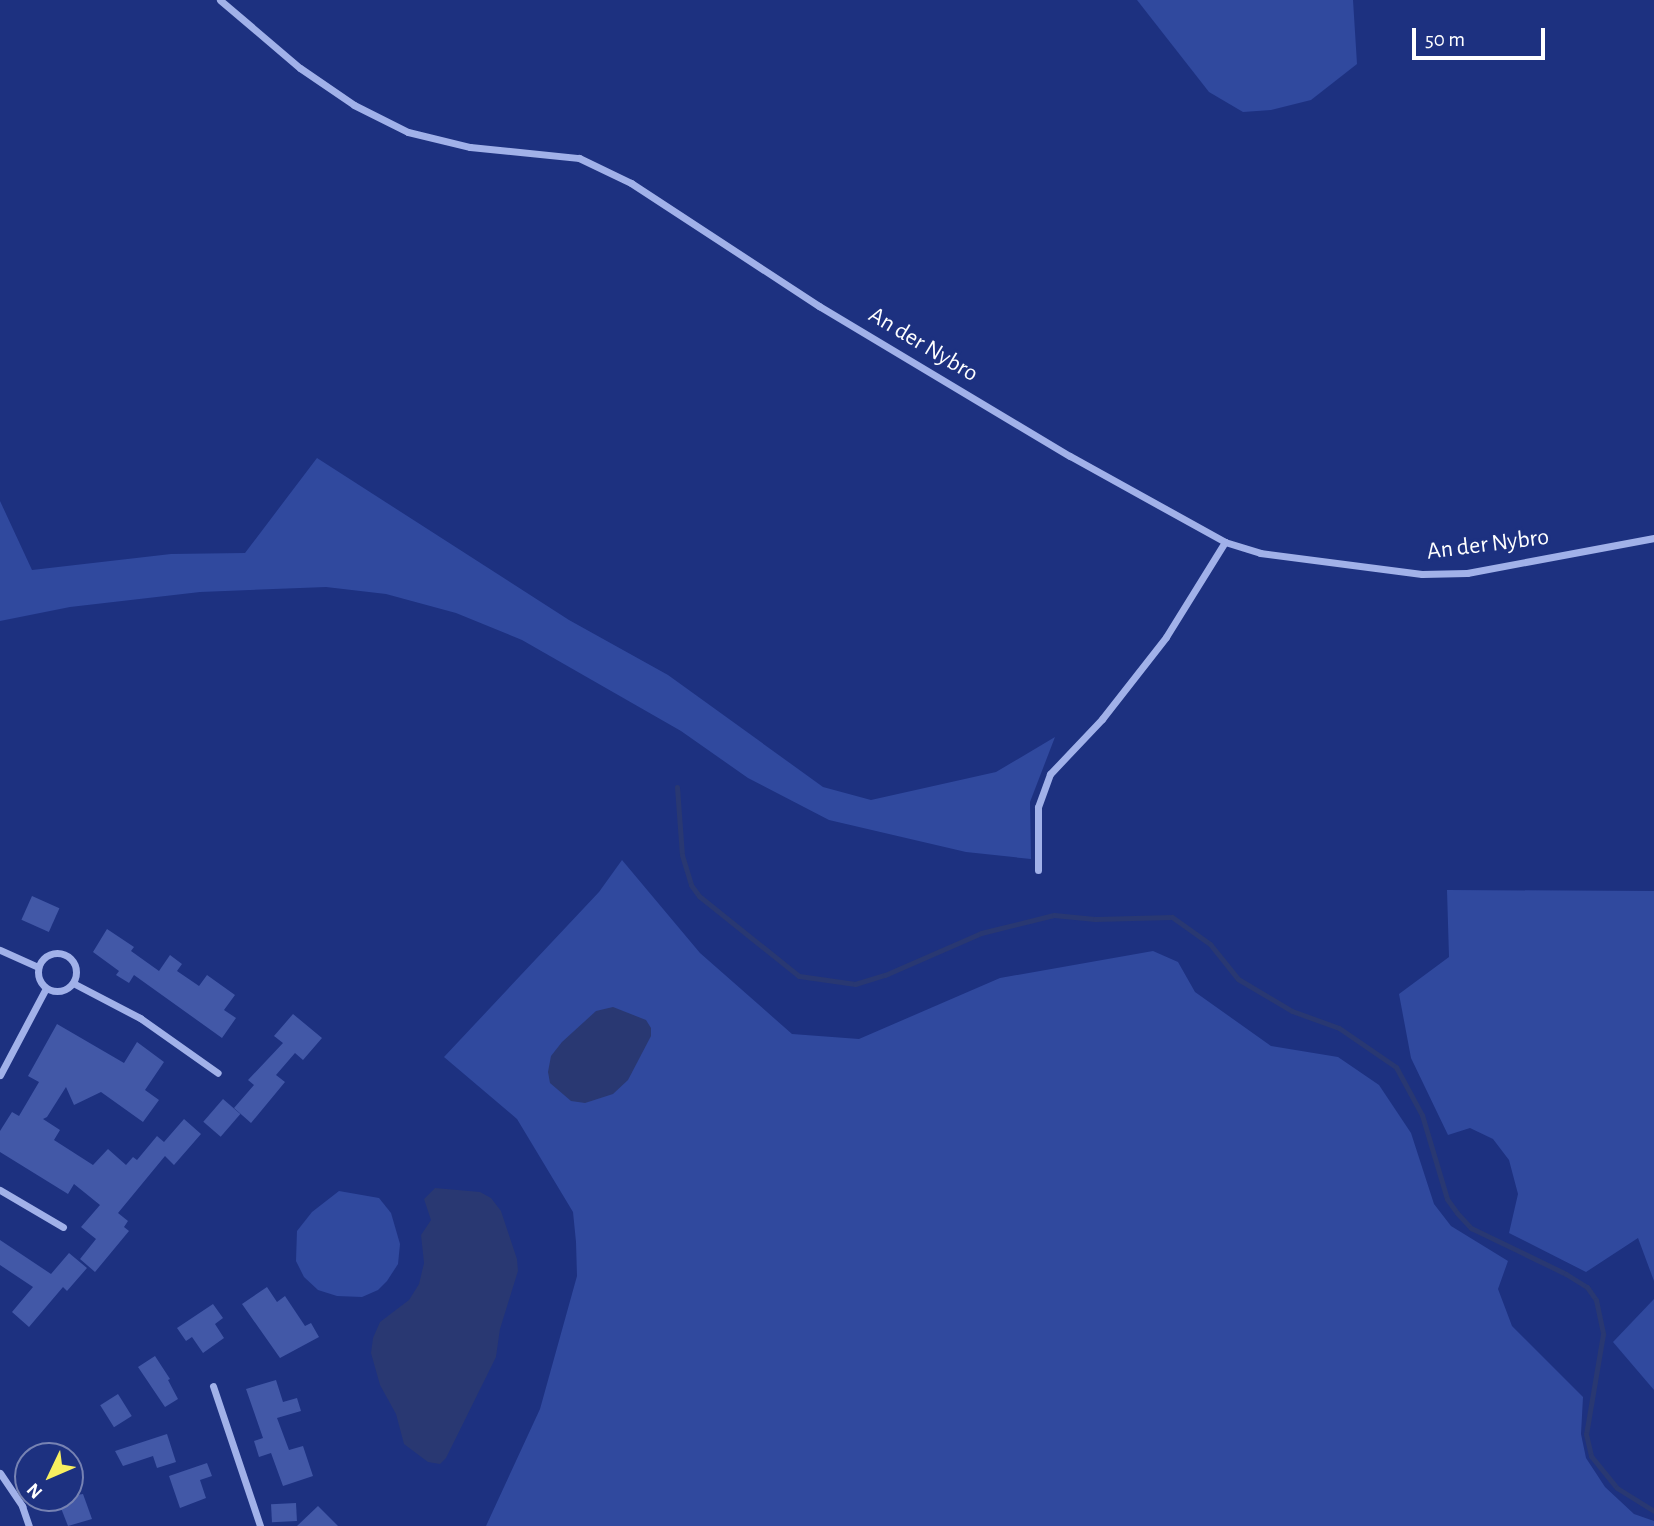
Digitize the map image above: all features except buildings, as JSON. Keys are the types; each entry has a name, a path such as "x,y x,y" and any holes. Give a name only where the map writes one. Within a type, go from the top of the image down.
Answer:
{"street":[{"name":"An der Nybro","path":"220,0 300,68 354,105 408,132 470,147 579,158 631,183 819,306 1070,456 1226,542 1283,557 1422,574 1467,573 1654,538"},
{"path":"1038,870 1038,807 1050,774 1102,719 1166,637 1226,542"},
{"path":"0,950 38,967"},
{"path":"49,954 66,955 75,964 73,983 57,991 46,988 39,979 38,967 49,954"},
{"path":"73,983 140,1018 218,1073"},
{"path":"0,1074 46,988"},
{"path":"0,1190 63,1227"},
{"path":"213,1386 260,1526"},
{"path":"0,1473 22,1506 29,1526"}],"shaded area":[{"path":"1137,0 1353,0 1357,64 1311,100 1271,110 1243,112 1209,92"},
{"path":"317,458 569,620 668,675 823,787 871,800 996,772 1055,737 1030,802 1031,859 966,852 829,820 748,778 681,731 522,640 456,613 386,594 326,587 200,592 70,607 0,621 0,501 32,570 171,554 245,553"},
{"path":"622,860 700,953 792,1034 859,1039 1000,978 1153,951 1178,962 1195,992 1271,1046 1338,1057 1379,1085 1411,1133 1434,1204 1451,1226 1508,1261 1498,1289 1512,1326 1583,1397 1581,1434 1586,1458 1605,1487 1634,1514 1654,1521 1654,1526 486,1526 540,1409 577,1276 576,1242 573,1212 517,1119 444,1057 599,892"},
{"path":"1447,890 1654,891 1654,1281 1638,1238 1586,1272 1509,1233 1518,1194 1509,1160 1493,1139 1470,1128 1448,1135 1411,1058 1399,994 1449,957"},
{"path":"613,1007 646,1020 651,1028 651,1036 628,1080 613,1094 585,1103 571,1101 550,1083 548,1072 551,1056 562,1042 596,1011"},
{"path":"435,1188 480,1192 491,1198 501,1211 517,1259 518,1271 500,1329 496,1357 446,1458 440,1464 428,1462 404,1444 396,1414 380,1385 371,1353 373,1338 380,1322 409,1300 419,1284 424,1263 421,1235 431,1220 424,1199"},
{"path":"339,1191 379,1198 391,1213 400,1244 398,1264 387,1281 378,1290 362,1297 337,1296 318,1290 304,1277 296,1261 297,1231 312,1212"},
{"path":"1654,1299 1654,1390 1613,1342"}],"waterway":[{"path":"677,787 682,855 691,885 699,896 799,976 855,984 885,975 981,933 1054,915 1095,919 1172,917 1210,944 1238,979 1292,1011 1339,1028 1396,1067 1422,1115 1447,1199 1457,1213 1471,1228 1587,1287 1596,1300 1603,1334 1586,1434 1591,1456 1617,1488 1654,1511"}]}
